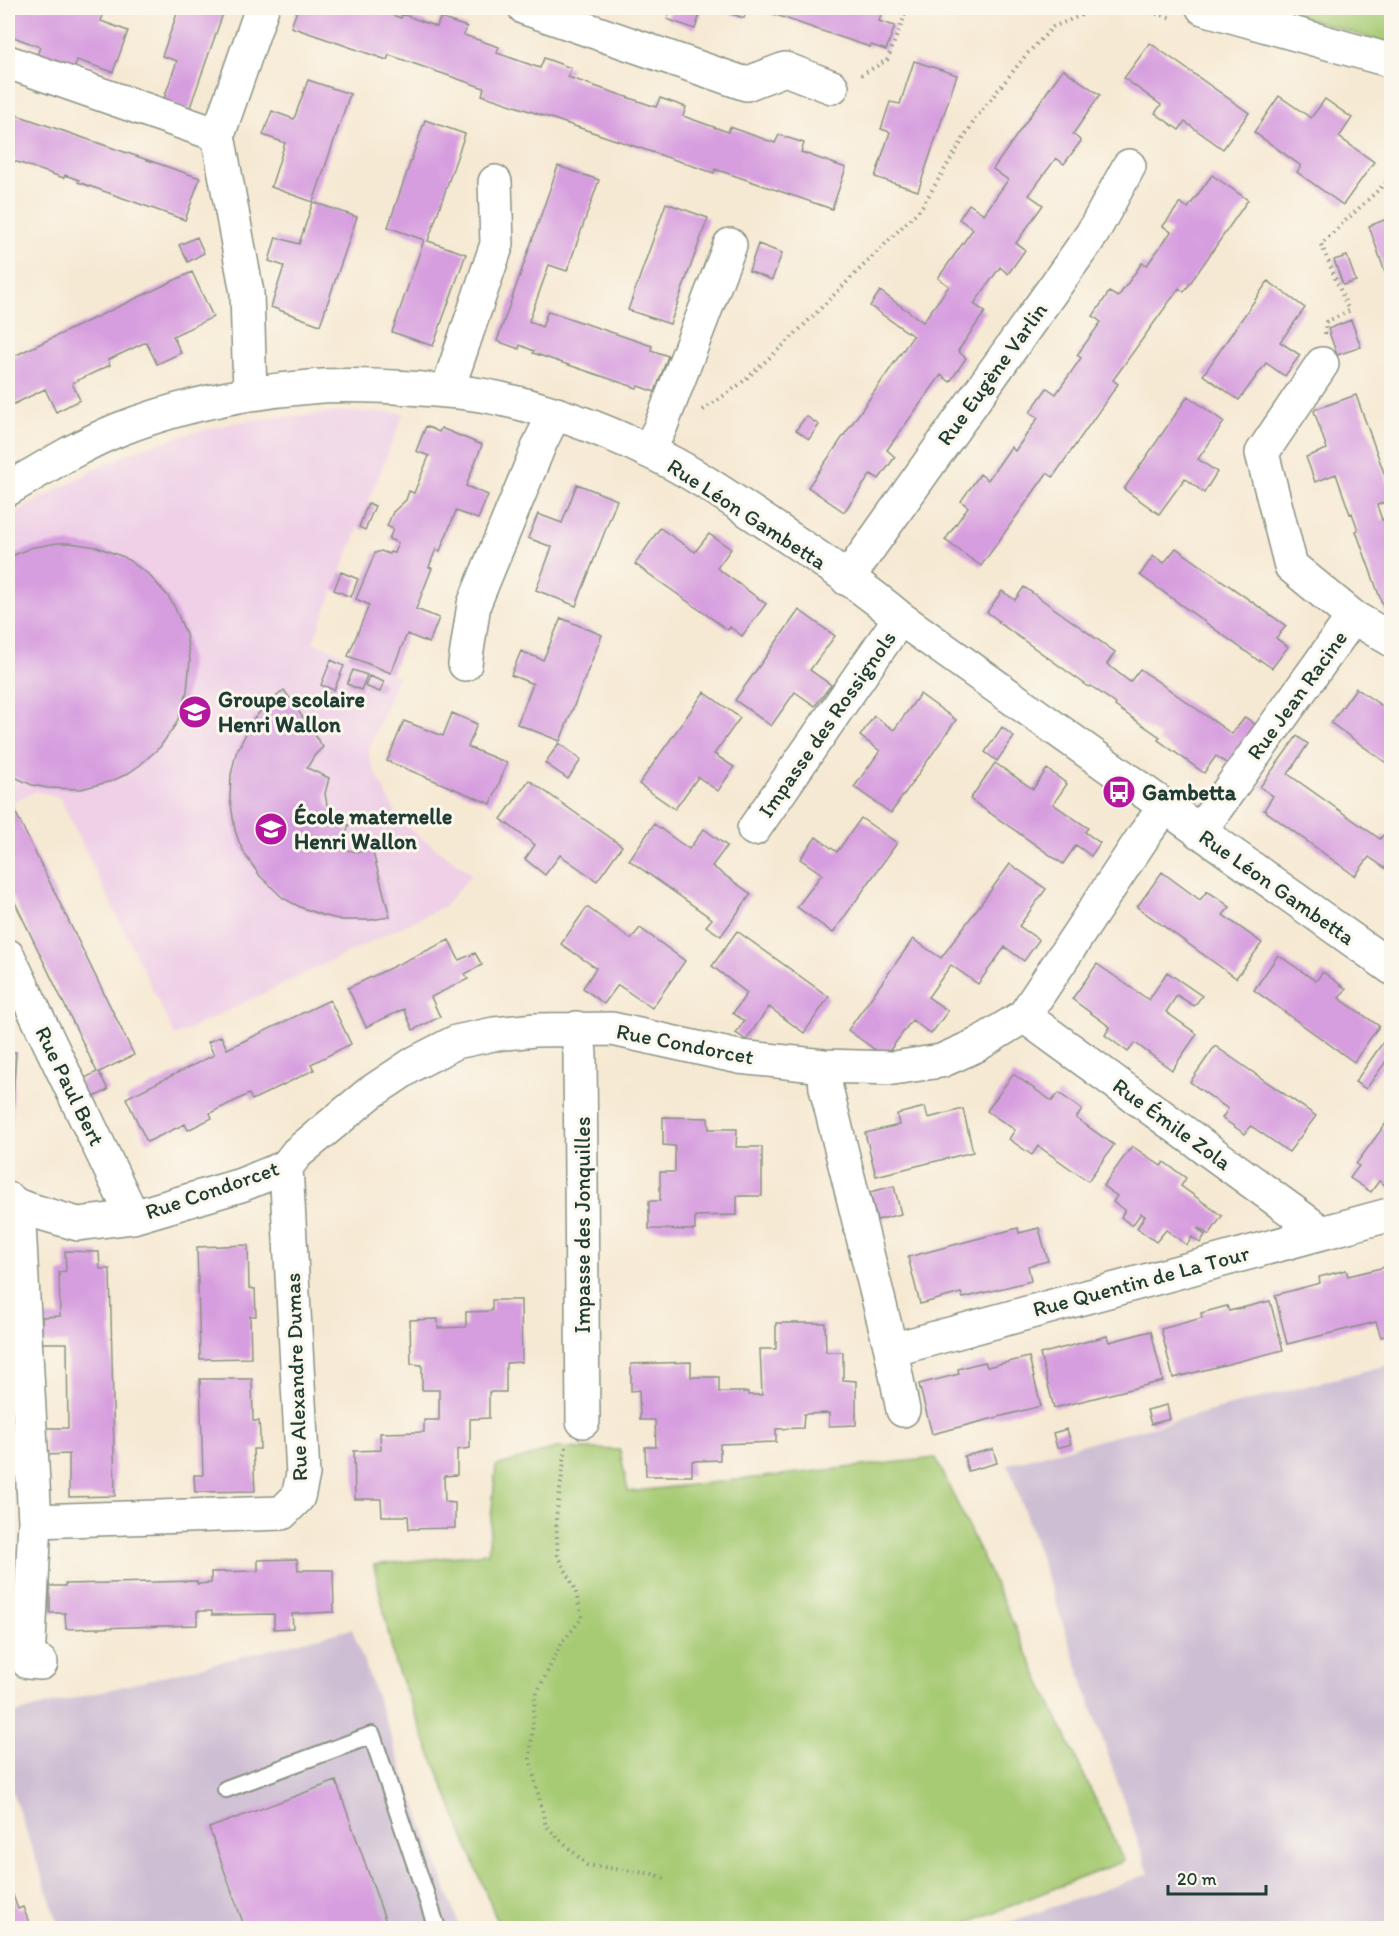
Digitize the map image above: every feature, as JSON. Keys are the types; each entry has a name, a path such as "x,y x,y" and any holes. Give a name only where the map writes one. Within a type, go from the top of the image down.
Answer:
{"street":[{"path":"250,394 247,293 218,135 262,8"},
{"path":"525,8 746,84 785,69 832,87"},
{"path":"1203,8 1392,61"},
{"path":"8,62 218,135"},
{"name":"Rue Eugène Varlin","path":"847,579 1092,234 1129,166"},
{"path":"447,391 497,244 495,182"},
{"path":"654,440 730,245"},
{"name":"Rue Jean Racine","path":"1322,364 1262,453 1291,566 1353,617 1392,640"},
{"name":"Rue Léon Gambetta","path":"8,489 63,456 119,430 173,412 250,394 312,387 396,387 505,399 601,431 654,440 697,477 797,543 1392,968"},
{"path":"465,664 474,604 540,441 554,415"},
{"name":"Rue Jean Racine","path":"1199,832 1353,617"},
{"name":"Impasse des Rossignols","path":"754,829 900,618"},
{"name":"Rue Condorcet","path":"13,1203 78,1224 134,1217 241,1185 286,1167 297,1153 370,1093 415,1063 456,1042 494,1034 577,1028 612,1029 739,1057 824,1066 893,1068 941,1061 977,1045 1024,1016 1165,807"},
{"name":"Rue Paul Bert","path":"8,956 134,1217"},
{"name":"Rue Émile Zola","path":"1024,1016 1321,1232"},
{"name":"Impasse des Jonquilles","path":"577,1028 580,1054 583,1421"},
{"path":"824,1066 828,1099 891,1350 903,1410"},
{"name":"Rue Alexandre Dumas","path":"35,1521 282,1513 298,1497 303,1474 286,1167"},
{"path":"13,1203 35,1521 28,1662 41,1663"},
{"name":"Rue Quentin de La Tour","path":"891,1350 1392,1214"}],"lane":[{"path":"226,1789 372,1735 437,1929"}],"path":[{"path":"832,87 849,82 887,60 908,8"},
{"path":"654,440 710,407 739,386 788,341 921,208 976,118 1026,55 1053,27 1098,8"},
{"path":"1322,364 1326,322 1349,311 1321,244 1392,177"},
{"path":"583,1421 565,1449 556,1518 558,1555 575,1589 582,1618 561,1644 535,1697 530,1759 546,1826 587,1865 653,1874 666,1879"}],"shaded area":[{"name":"Groupe scolaire Henri Wallon","path":"338,412 404,413 313,642 398,676 369,749 370,761 401,823 472,874 445,906 175,1036 60,798 36,791 8,804 8,519 18,511 101,466 137,450 187,434 244,421"},
{"path":"1391,1364 1391,1928 992,1928 1149,1874 1008,1464"},
{"path":"352,1629 460,1928 60,1928 8,1780 8,1715"}],"green space":[{"path":"1275,8 1391,8 1391,45"},
{"path":"556,1448 620,1450 628,1492 936,1458 1124,1861 954,1928 500,1928 395,1664 374,1565 488,1553 496,1466"}],"building":[{"path":"8,8 70,10 71,8 109,8 108,11 105,10 101,21 128,31 113,72 77,60 74,70 36,57 40,47 8,35"},
{"path":"179,8 225,8 189,110 163,101 177,61 162,56"},
{"path":"298,8 371,8 401,18 402,14 437,27 440,18 467,27 464,35 499,47 497,53 540,68 544,58 571,68 568,77 656,107 660,98 686,107 683,116 728,132 730,127 775,143 779,135 804,143 801,152 846,168 832,209 715,169 714,173 482,95 484,88 389,55 387,60 291,27"},
{"path":"671,8 702,8 695,29 667,19"},
{"path":"712,8 747,8 744,18"},
{"path":"764,8 883,8 879,21 895,26 886,50 816,29 762,10"},
{"path":"1150,43 1249,113 1223,149 1185,122 1179,130 1155,113 1161,105 1124,78"},
{"path":"914,61 957,75 918,191 875,177 890,132 881,129 890,102 900,104"},
{"path":"1063,69 1100,95 1073,134 1081,141 1064,164 1056,158 1029,195 1043,205 1016,243 1025,250 1008,274 1000,267 974,304 985,312 958,351 966,358 950,382 941,375 887,450 895,457 879,479 871,474 844,512 808,487 913,336 870,306 880,291 923,322 949,286 938,278 973,229 959,219 969,204 984,214 1008,180 993,169"},
{"path":"308,80 350,94 313,202 271,187 285,143 263,135 272,111 294,119"},
{"path":"1279,96 1311,118 1325,99 1352,118 1339,137 1374,162 1343,205 1297,172 1301,166 1254,132"},
{"path":"8,112 200,178 185,220 78,182 79,180 65,175 64,178 8,159"},
{"path":"425,120 465,134 428,241 466,254 433,346 392,332 424,240 388,227"},
{"path":"558,166 599,180 567,271 549,265 529,321 542,327 548,311 652,346 651,350 668,356 655,392 533,353 534,351 520,345 519,349 497,341"},
{"path":"1212,175 1248,200 1184,292 1179,288 1113,380 1118,384 1053,477 1047,473 981,566 945,540 968,507 961,501 980,474 988,480 1011,447 1015,451 1038,418 1030,412 1047,388 1056,394 1081,358 1077,355 1101,322 1093,316 1109,292 1118,297 1142,263 1147,265 1171,232 1163,226 1180,203 1188,208"},
{"path":"313,202 357,217 320,325 271,307 284,266 269,261 276,237 299,244"},
{"path":"666,203 708,218 670,324 628,310"},
{"path":"1392,217 1392,290 1391,290 1369,226"},
{"path":"197,237 204,253 188,262 179,245"},
{"path":"758,244 782,253 772,280 749,271"},
{"path":"1347,256 1356,281 1343,285 1334,260"},
{"path":"192,272 213,317 173,336 181,353 157,364 146,342 108,360 110,365 72,383 80,400 56,412 45,389 8,407 8,348 12,357"},
{"path":"1268,281 1305,308 1280,342 1300,355 1285,376 1266,363 1239,400 1203,375"},
{"path":"1351,320 1361,347 1337,355 1328,329"},
{"path":"1356,395 1392,495 1392,500 1377,505 1382,520 1392,516 1392,619 1388,620 1356,531 1358,530 1352,513 1350,514 1336,474 1315,482 1306,457 1327,449 1314,411"},
{"path":"1188,396 1224,422 1198,459 1217,472 1204,493 1185,478 1159,514 1124,489"},
{"path":"806,416 819,425 809,439 796,430"},
{"path":"426,426 439,432 441,428 482,445 466,486 488,495 478,519 456,511 440,551 436,549 429,567 432,568 416,609 439,618 429,643 407,634 391,673 348,656 369,605 356,599 375,553 381,551 394,553 398,543 389,539 393,529 387,526 393,512 406,500 409,491 414,493 429,456 416,451"},
{"path":"577,484 617,500 576,606 536,590 552,547 528,538 538,514 562,523"},
{"path":"368,503 375,506 365,530 359,527"},
{"path":"660,528 695,552 709,534 731,549 717,568 766,604 742,636 730,627 728,630 635,564"},
{"path":"57,543 97,547 124,557 148,574 174,606 186,634 190,660 183,707 176,724 160,747 127,774 112,781 81,789 32,785 8,774 8,558 30,548"},
{"path":"1176,548 1286,626 1276,638 1288,647 1272,668 1140,575 1153,556 1164,563"},
{"path":"341,572 358,579 351,597 334,590"},
{"path":"1024,587 1115,652 1107,664 1130,682 1140,669 1232,734 1245,717 1257,726 1229,765 1216,756 1204,773 1158,740 1160,737 1115,706 1116,704 1091,686 1089,687 987,612 1002,591 1015,600"},
{"path":"799,610 835,636 810,670 831,685 815,706 795,692 771,726 735,700"},
{"path":"561,618 602,635 560,741 517,724 533,684 511,675 521,651 543,660"},
{"path":"331,660 344,666 334,690 321,685"},
{"path":"353,670 367,675 361,690 347,684"},
{"path":"369,676 384,682 380,692 365,686"},
{"path":"1356,688 1392,713 1392,767 1331,723"},
{"path":"284,690 323,747 307,768 329,778 325,794 327,805 338,819 349,825 340,849 359,852 372,849 390,917 342,920 300,907 283,898 260,876 239,842 230,798 231,775 236,753 253,720"},
{"path":"704,692 740,718 714,754 734,767 718,791 698,777 675,809 639,784"},
{"path":"920,694 956,720 891,813 854,787 880,751 860,736 874,716 894,730"},
{"path":"452,713 477,724 468,747 507,763 491,804 387,761 404,721 443,736"},
{"path":"1002,727 1014,737 997,761 985,752"},
{"path":"1297,736 1308,744 1288,774 1380,839 1383,835 1392,841 1392,873 1369,857 1355,876 1264,810 1273,796 1260,787"},
{"path":"559,743 581,760 568,779 545,763"},
{"path":"995,763 1033,789 1047,769 1067,784 1053,804 1088,828 1085,832 1100,843 1091,856 1076,845 1063,864 970,799"},
{"path":"529,780 622,846 597,881 560,855 545,875 525,859 535,845 501,819"},
{"path":"11,803 134,1055 99,1072 108,1090 86,1101 77,1082 97,1072 8,888 8,805"},
{"path":"861,818 897,843 833,933 797,907 822,874 800,859 816,837 837,852"},
{"path":"654,824 689,849 704,829 727,846 712,866 751,894 721,936 706,926 712,919 629,860"},
{"path":"1010,864 1046,889 1019,926 1039,940 1024,961 1005,947 978,984 951,965 928,997 948,1011 931,1034 912,1020 885,1057 848,1030 913,939 941,958"},
{"path":"1162,872 1200,900 1207,891 1218,898 1230,907 1223,915 1262,943 1236,978 1137,907"},
{"path":"587,907 631,939 640,928 685,961 652,1008 618,985 604,1004 583,988 596,968 561,944"},
{"path":"737,931 829,997 804,1033 769,1007 746,1040 736,1033 744,1021 733,1013 747,993 712,966"},
{"path":"449,940 459,960 475,953 482,965 465,974 468,979 431,997 440,1017 413,1030 404,1009 366,1027 348,988"},
{"path":"1278,955 1316,981 1323,972 1346,989 1339,998 1379,1026 1354,1062 1254,990"},
{"path":"1097,964 1149,1000 1167,972 1202,996 1194,1006 1177,995 1166,1012 1197,1034 1172,1070 1135,1043 1128,1052 1105,1035 1110,1027 1072,999"},
{"path":"330,1000 351,1044 311,1064 314,1070 252,1100 249,1094 210,1113 212,1118 188,1130 185,1124 147,1142 126,1098 214,1055 208,1042 221,1036 227,1049"},
{"path":"1389,1034 1392,1035 1392,1053 1366,1089 1355,1082"},
{"path":"1215,1046 1316,1116 1289,1152 1251,1126 1245,1134 1222,1118 1228,1109 1190,1082"},
{"path":"8,1052 16,1052 11,1131 8,1130"},
{"path":"1013,1074 1052,1101 1059,1093 1082,1110 1076,1118 1114,1145 1088,1181 1038,1146 1032,1155 1009,1139 1015,1130 987,1111"},
{"path":"925,1107 928,1118 963,1109 973,1152 876,1176 865,1133 899,1125 897,1114"},
{"path":"1392,1115 1392,1190 1379,1181 1371,1192 1350,1178 1359,1166 1356,1164"},
{"path":"663,1117 708,1118 709,1129 737,1129 736,1147 762,1147 762,1196 737,1196 737,1215 695,1216 695,1230 649,1229 649,1201 660,1201 660,1172 675,1172 675,1146 663,1145"},
{"path":"1132,1146 1161,1166 1164,1162 1186,1178 1181,1186 1222,1216 1209,1235 1198,1229 1205,1235 1200,1243 1192,1237 1187,1245 1166,1230 1156,1242 1137,1228 1145,1216 1141,1213 1132,1226 1121,1217 1125,1210 1113,1202 1117,1196 1103,1186"},
{"path":"894,1186 901,1214 877,1220 870,1192"},
{"path":"1018,1228 1019,1233 1039,1228 1048,1261 1028,1266 1031,1281 963,1298 961,1293 920,1304 908,1257"},
{"path":"248,1245 249,1288 255,1289 256,1316 250,1316 251,1358 200,1359 197,1247"},
{"path":"65,1251 99,1252 100,1269 110,1269 115,1496 69,1497 69,1454 45,1455 45,1428 68,1428 67,1343 42,1343 42,1317 60,1316 59,1272 66,1271"},
{"path":"1389,1266 1392,1277 1392,1335 1381,1337 1376,1322 1287,1344 1275,1295 1320,1283 1319,1277 1346,1270 1348,1276"},
{"path":"492,1300 521,1300 522,1362 506,1363 506,1392 489,1392 489,1418 470,1419 470,1448 457,1450 457,1475 444,1476 445,1502 455,1503 455,1528 409,1529 408,1516 382,1516 381,1499 355,1499 354,1451 381,1450 380,1433 424,1432 424,1420 439,1420 439,1390 422,1390 422,1365 411,1364 410,1320 438,1319 438,1328 466,1327 466,1312 492,1311"},
{"path":"1270,1301 1283,1350 1173,1378 1161,1329 1202,1318 1201,1313 1227,1306 1229,1311"},
{"path":"776,1323 825,1323 826,1352 843,1352 843,1380 856,1381 856,1425 829,1426 829,1413 804,1414 803,1428 776,1429 776,1442 720,1444 720,1460 692,1461 692,1476 646,1476 645,1447 656,1447 655,1420 640,1420 639,1390 631,1391 631,1364 691,1362 691,1377 719,1377 719,1392 748,1392 748,1395 762,1395 760,1349 776,1349"},
{"path":"1151,1331 1163,1381 1054,1408 1040,1354 1107,1336 1109,1342"},
{"path":"1029,1357 1041,1406 932,1434 919,1384 959,1374 958,1369 972,1365 985,1362 987,1367"},
{"path":"200,1379 252,1379 253,1421 259,1421 260,1434 260,1449 253,1449 255,1491 195,1492 194,1475 203,1475"},
{"path":"1167,1405 1170,1419 1151,1424 1147,1410"},
{"path":"1067,1429 1071,1444 1057,1448 1053,1433"},
{"path":"993,1449 997,1463 968,1471 964,1456"},
{"path":"297,1559 298,1570 333,1570 334,1612 292,1614 293,1628 274,1629 274,1614 212,1615 212,1611 197,1611 197,1625 66,1629 65,1613 50,1613 50,1586 197,1581 197,1584 211,1583 211,1572 258,1571 258,1560"},
{"path":"336,1781 388,1928 245,1928 209,1828"},
{"path":"8,1881 18,1909 23,1907 31,1928 8,1928"}],"place":[{"name":"Groupe scolaire Henri Wallon","path":"195,712"},
{"name":"Gambetta","path":"1119,792"},
{"name":"École maternelle Henri Wallon","path":"271,829"}]}
